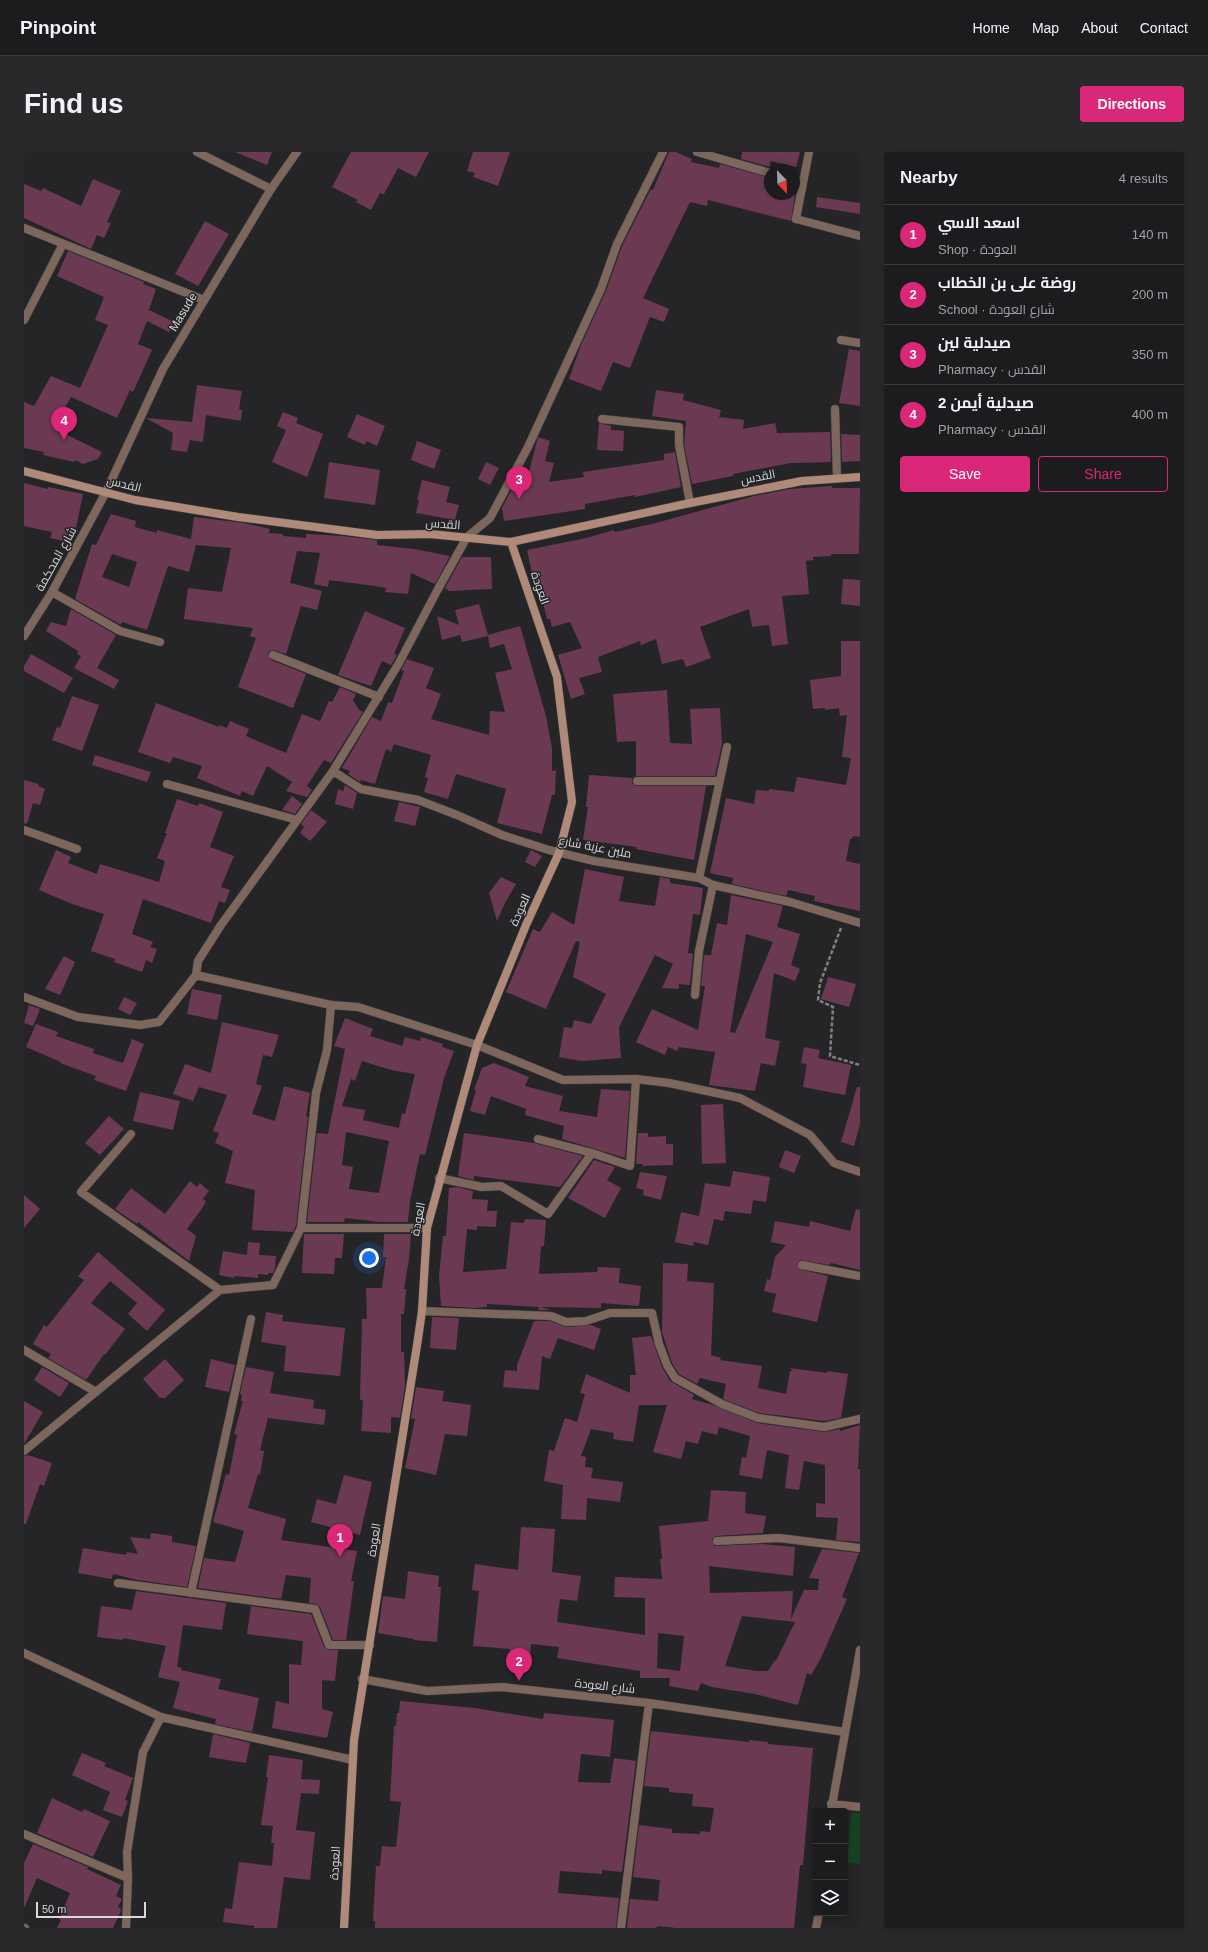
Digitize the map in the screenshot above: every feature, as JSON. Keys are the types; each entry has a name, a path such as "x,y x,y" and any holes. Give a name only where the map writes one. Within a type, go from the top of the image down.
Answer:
{"main road":[{"name":"القدس","path":"24,470 135,500 238,517 370,534 430,534 511,542 690,503 802,481 860,477"},
{"name":"العودة","path":"344,1928 354,1740 362,1680 370,1645 422,1310 427,1228 439,1178 477,1045 526,925 559,853 572,802 557,677 511,542"}],"street":[{"path":"197,152 271,189"},
{"name":"Masude","path":"106,492 163,370 271,189 297,152"},
{"path":"24,997 78,1017 140,1025 159,1022 196,975 198,961 221,926 333,771 379,697 467,537 490,518 528,447 601,289 617,244 663,152"},
{"path":"697,152 764,171"},
{"path":"809,152 796,219 860,236"},
{"path":"24,228 204,300"},
{"path":"24,320 63,244"},
{"path":"841,340 860,343"},
{"path":"835,409 837,478"},
{"path":"602,419 679,427 679,445 690,503"},
{"name":"شارع المحكمة","path":"24,636 52,592 106,492"},
{"path":"52,592 120,631 160,642"},
{"path":"273,655 379,697"},
{"path":"699,878 727,747"},
{"name":"ملين عزبة شارع","path":"333,771 361,789 418,800 502,835 559,853 699,878 713,885 790,902 860,922"},
{"path":"637,781 719,781"},
{"path":"166,784 297,820"},
{"path":"24,830 77,848"},
{"path":"695,995 700,951 713,885"},
{"path":"196,975 331,1005 358,1007 477,1045 563,1080 636,1079 669,1083 740,1098 810,1135 834,1163 860,1172"},
{"path":"24,1451 220,1290 273,1285 301,1228 316,1093 327,1050 331,1005"},
{"path":"538,1139 592,1153 630,1166 636,1079"},
{"path":"131,1134 81,1192 220,1290"},
{"path":"439,1178 482,1187 501,1186 548,1214 592,1153"},
{"path":"301,1228 427,1228"},
{"path":"802,1266 860,1276"},
{"path":"422,1310 551,1316 566,1322 586,1321 610,1313 652,1314 659,1344 667,1365 675,1378 722,1404 758,1418 824,1427 860,1419"},
{"path":"191,1593 251,1319"},
{"path":"24,1350 96,1392"},
{"path":"717,1541 779,1538 860,1548"},
{"path":"118,1583 315,1609 329,1645 370,1645"},
{"path":"860,1650 831,1807 860,1807"},
{"path":"24,1653 161,1717 353,1760"},
{"name":"شارع العودة","path":"362,1680 426,1691 502,1687 649,1703 845,1732"},
{"path":"621,1928 649,1703"},
{"path":"126,1928 128,1878 127,1852 143,1752 161,1717"},
{"path":"24,1834 128,1878"},
{"path":"816,1928 818,1916"}],"path":[{"path":"845,918 820,983 818,1000 833,1007 830,1056 860,1065"}],"green space":[{"path":"851,1813 860,1813 860,1864 848,1863"}],"building":[{"path":"235,152 272,152 267,165"},
{"path":"351,152 429,152 416,177 398,168 384,194 380,193 371,210 356,202 358,200 332,187"},
{"path":"473,152 510,152 498,186 473,177 475,173 467,171"},
{"path":"669,152 676,152 692,159 691,162 719,168 720,164 764,176 764,200 794,200 791,221 708,200 707,206 690,202 643,298 669,309 664,322 650,317 630,368 613,362 601,391 569,379 581,345 606,291 622,246 651,189 653,190"},
{"path":"742,152 800,152 797,164 783,164 770,161 770,164 764,164 764,165 741,159"},
{"path":"93,179 121,191 107,222 111,223 104,238 97,235 91,249 24,218 24,184 41,191 43,188 81,206"},
{"path":"817,197 860,203 860,214 816,207"},
{"path":"205,221 229,234 198,286 175,274"},
{"path":"68,251 144,282 143,284 156,289 149,310 174,322 169,332 147,321 138,344 152,350 133,392 130,390 117,418 71,397 53,428 102,452 98,459 83,464 75,460 74,462 43,455 44,452 24,448 24,402 34,406 51,376 80,388 108,325 95,320 104,297 57,276"},
{"path":"849,349 860,351 860,406 839,403"},
{"path":"197,385 242,391 239,409 242,410 241,421 206,415 203,442 190,440 187,452 171,450 173,433 146,418 192,422"},
{"path":"656,390 684,394 683,400 721,410 719,417 744,420 743,429 775,423 777,433 830,432 831,462 791,463 733,474 733,476 692,484 684,444 686,421 652,416"},
{"path":"283,412 298,418 296,423 323,434 307,477 272,462 286,430 277,426"},
{"path":"357,414 385,426 377,446 366,441 365,445 347,437"},
{"path":"599,423 611,426 611,430 624,431 623,451 597,450"},
{"path":"841,434 860,435 860,461 842,462"},
{"path":"538,437 550,441 545,461 554,463 549,482 584,477 583,472 664,460 664,454 675,452 681,487 635,497 635,495 585,504 585,509 504,521 502,508 515,483 520,482 520,476 528,475"},
{"path":"417,441 441,450 434,469 411,460"},
{"path":"329,462 380,470 375,505 324,498"},
{"path":"486,462 499,468 490,485 478,479"},
{"path":"422,480 450,487 446,502 459,505 455,520 416,513 419,500 417,500"},
{"path":"24,483 48,489 48,487 83,494 76,528 73,527 69,542 50,538 52,532 24,526"},
{"path":"832,486 832,488 860,488 859,554 831,554 831,556 813,557 813,560 806,561 809,594 782,596 788,644 772,646 769,625 752,627 749,609 700,627 711,658 686,667 683,659 662,664 656,639 641,645 640,641 598,657 602,672 579,678 585,694 571,699 558,655 582,648 570,622 552,627 550,619 547,619 539,587 537,588 533,578 527,550 586,538 614,530 615,532 652,524 754,496 789,489"},
{"path":"111,514 136,521 135,527 157,533 157,530 191,539 194,517 244,523 270,529 269,533 283,534 283,536 306,538 306,534 377,540 377,545 414,549 450,556 435,584 411,573 408,594 385,592 386,588 375,586 329,580 328,587 314,584 320,553 297,551 290,583 322,591 317,610 301,606 286,654 273,650 269,651 268,655 271,660 306,674 293,708 238,687 256,638 250,636 253,628 184,619 188,588 222,592 231,548 196,545 189,572 168,566 147,630 122,622 121,625 75,599 92,544 96,545","holes":["112,554 137,562 129,587 102,577"]},
{"path":"462,557 491,557 492,589 449,591 445,588"},
{"path":"843,579 860,580 860,606 841,604"},
{"path":"479,604 488,635 520,626 546,716 552,748 552,771 556,770 555,795 552,795 542,834 497,823 506,789 456,774 448,799 424,792 428,778 425,777 431,755 394,744 391,752 386,749 375,784 361,780 360,782 348,774 350,771 342,768 372,717 381,721 388,702 392,703 404,671 401,670 407,659 434,668 426,688 441,694 431,719 489,735 490,711 505,712 495,673 512,669 504,644 490,648 488,636 462,642 460,635 442,640 437,616 459,625 455,610"},
{"path":"71,609 116,635 97,668 119,680 114,689 74,668 81,656 77,654 78,651 46,631 51,622 66,626"},
{"path":"365,611 405,628 394,654 397,655 391,665 382,661 371,686 338,675"},
{"path":"841,641 860,641 860,837 853,836 852,839 850,839 846,861 860,864 860,911 814,901 815,896 788,890 786,896 732,884 733,878 710,873 726,798 754,804 756,790 769,791 769,789 794,792 797,777 846,785 851,758 842,757 847,715 840,716 839,708 825,710 825,708 813,709 810,680 841,676"},
{"path":"31,654 73,678 64,693 24,671 24,666"},
{"path":"340,687 356,694 353,700 359,710 363,712 331,763 324,760 307,786 312,790 307,797 286,791 292,782 267,766 253,796 242,791 240,796 197,778 202,766 173,757 170,763 138,752 156,703 219,727 219,725 227,728 230,721 249,729 246,736 286,753 302,714 320,721 329,701 332,702"},
{"path":"667,690 670,743 692,744 690,709 720,708 722,744 715,776 636,776 636,741 617,742 613,694"},
{"path":"72,696 99,705 82,751 52,740 57,727 60,728"},
{"path":"95,755 151,772 147,782 92,765"},
{"path":"589,775 632,778 632,784 637,786 706,786 694,860 636,849 637,847 583,840 588,807 586,807"},
{"path":"24,780 39,784 38,786 45,789 40,805 33,803 27,824 24,823"},
{"path":"345,785 357,793 353,809 335,804 338,789 343,791"},
{"path":"292,796 302,804 295,814 282,810"},
{"path":"177,799 198,806 199,803 223,812 210,847 234,856 221,887 230,890 225,903 219,901 211,923 143,899 132,934 153,942 150,947 157,949 152,963 146,960 142,972 114,962 115,959 91,951 104,914 72,904 39,890 56,850 71,857 68,863 97,874 100,864 159,882 165,861 157,858 167,833 165,833"},
{"path":"399,802 420,807 415,826 394,821"},
{"path":"311,810 327,822 310,841 300,833 304,827 301,824"},
{"path":"531,850 542,856 535,867 525,862"},
{"path":"585,869 624,877 619,901 625,902 655,906 660,877 670,879 670,883 703,888 700,915 693,914 688,953 693,954 690,985 679,984 679,989 662,988 673,964 655,955 619,1027 621,1058 581,1061 559,1057 564,1027 572,1028 574,1020 591,1024 606,994 573,977 580,942 576,941 546,1009 506,992 533,929 540,932 552,912 574,925"},
{"path":"501,877 516,884 497,921 489,893"},
{"path":"731,895 783,906 777,927 800,934 791,965 800,969 795,981 774,973 765,1038 780,1041 775,1066 761,1063 755,1091 709,1085 715,1052 679,1047 677,1051 668,1047 665,1055 636,1042 652,1009 698,1030 705,986 701,986 704,955 711,955 717,923 727,925","holes":["746,934 773,942 735,1033 730,1032"]},
{"path":"64,956 75,962 60,995 45,989"},
{"path":"828,977 856,984 849,1007 821,999"},
{"path":"192,989 222,995 217,1020 187,1014"},
{"path":"124,997 137,1003 130,1015 118,1009"},
{"path":"29,1005 40,1009 33,1026 24,1023"},
{"path":"345,1018 373,1029 370,1036 402,1046 405,1037 420,1041 421,1037 443,1044 442,1047 454,1051 444,1078 425,1155 420,1154 410,1201 408,1222 379,1222 345,1218 344,1222 307,1222 317,1133 328,1134 345,1049 334,1046","holes":["362,1061 391,1070 415,1074 405,1114 402,1113 399,1128 363,1120 365,1110 342,1106 351,1079 355,1081","346,1132 389,1141 379,1193 349,1189 353,1167 342,1165"]},
{"path":"222,1022 279,1035 272,1057 263,1055 256,1084 262,1086 252,1114 275,1121 284,1086 310,1093 306,1116 308,1117 296,1226 293,1232 252,1230 255,1190 225,1183 233,1151 215,1143 219,1133 213,1131 227,1095 199,1087 193,1101 173,1094 185,1064 211,1073"},
{"path":"36,1024 58,1032 56,1036 94,1049 93,1053 123,1063 132,1039 144,1044 126,1091 94,1080 96,1076 60,1063 61,1062 26,1047"},
{"path":"804,1047 820,1050 818,1058 851,1065 845,1095 803,1087 807,1064 801,1063"},
{"path":"494,1063 529,1077 525,1086 563,1096 559,1111 597,1117 601,1089 630,1091 625,1158 562,1139 564,1126 525,1115 526,1109 491,1096 485,1115 470,1111 476,1090 474,1090 482,1068"},
{"path":"857,1087 860,1087 860,1124 854,1146 841,1142"},
{"path":"140,1092 180,1101 173,1130 133,1121"},
{"path":"723,1104 726,1163 702,1164 701,1105"},
{"path":"109,1116 124,1129 100,1155 85,1143"},
{"path":"464,1133 534,1143 583,1156 560,1187 474,1176 474,1180 458,1176"},
{"path":"638,1133 648,1133 648,1137 666,1136 666,1144 673,1144 673,1165 642,1166 643,1164 636,1164"},
{"path":"785,1150 801,1156 794,1173 779,1167"},
{"path":"594,1160 615,1167 607,1180 621,1188 605,1218 568,1198"},
{"path":"733,1171 770,1177 766,1202 753,1200 751,1214 725,1211 723,1221 714,1219 708,1245 694,1242 693,1246 675,1242 681,1212 699,1216 705,1183 730,1187"},
{"path":"640,1172 667,1176 661,1200 643,1195 644,1190 636,1188"},
{"path":"190,1181 197,1187 200,1183 209,1191 203,1199 206,1201 203,1207 187,1229 196,1236 189,1261 138,1222 137,1224 115,1209 131,1188 165,1214"},
{"path":"457,1187 473,1191 472,1199 488,1200 487,1211 497,1211 496,1227 477,1226 477,1230 467,1229 463,1272 506,1269 511,1222 524,1223 525,1219 546,1220 544,1246 541,1246 539,1274 597,1272 598,1267 620,1268 619,1283 641,1286 639,1306 601,1303 601,1308 541,1307 550,1310 538,1310 539,1307 487,1304 487,1307 475,1308 441,1306 439,1276 443,1236 446,1236 449,1188"},
{"path":"24,1195 40,1209 24,1228"},
{"path":"856,1209 860,1210 860,1270 831,1263 830,1265 800,1260 797,1264 799,1269 828,1276 817,1322 772,1312 776,1294 764,1291 767,1279 770,1280 775,1257 786,1245 771,1242 775,1221 809,1227 810,1221 850,1231"},
{"path":"304,1234 344,1234 342,1258 335,1258 334,1274 302,1273"},
{"path":"384,1234 411,1234 404,1289 406,1289 404,1314 401,1314 401,1352 404,1352 405,1386 400,1418 391,1417 391,1433 361,1431 363,1400 360,1400 362,1319 367,1319 366,1288 382,1288 386,1257 383,1257"},
{"path":"248,1242 260,1243 259,1255 276,1256 273,1273 268,1273 268,1275 258,1274 258,1278 235,1276 234,1278 219,1275 223,1251 247,1255"},
{"path":"98,1252 165,1310 147,1331 128,1314 137,1303 110,1281 91,1303 125,1329 105,1355 104,1354 86,1380 48,1358 51,1354 33,1344 44,1325 47,1327 84,1280 78,1276"},
{"path":"663,1263 688,1264 687,1281 714,1283 711,1355 721,1358 720,1360 762,1366 758,1388 786,1394 790,1371 793,1371 790,1368 848,1374 841,1418 824,1421 759,1413 723,1399 726,1384 700,1378 697,1384 679,1374 672,1363 662,1332"},
{"path":"266,1312 283,1315 282,1321 345,1328 340,1376 284,1371 286,1346 261,1342"},
{"path":"432,1317 459,1318 456,1350 430,1348"},
{"path":"534,1321 550,1321 566,1327 591,1325 601,1329 594,1350 558,1338 550,1359 542,1356 539,1390 503,1387 505,1370 517,1371 517,1365"},
{"path":"651,1336 662,1367 670,1381 694,1395 692,1399 713,1405 757,1423 824,1432 840,1429 840,1431 860,1425 858,1469 860,1469 860,1542 836,1540 838,1518 816,1517 816,1503 825,1504 825,1465 804,1461 799,1490 785,1488 789,1455 767,1450 762,1479 739,1475 742,1457 746,1458 750,1436 719,1427 717,1435 702,1431 698,1444 686,1441 681,1459 653,1452 667,1405 639,1405 633,1442 613,1439 614,1433 591,1429 581,1456 586,1457 585,1467 593,1468 591,1478 623,1482 620,1502 587,1498 586,1520 561,1519 563,1485 544,1481 549,1450 554,1451 565,1418 577,1422 585,1394 580,1393 586,1374 630,1393 630,1375 636,1375 632,1338"},
{"path":"165,1359 184,1380 165,1398 160,1398 143,1379"},
{"path":"211,1359 235,1365 229,1392 205,1387"},
{"path":"42,1367 69,1383 60,1397 34,1380"},
{"path":"246,1367 274,1372 270,1393 314,1400 313,1408 326,1410 324,1425 268,1418 260,1450 264,1451 260,1475 258,1474 248,1508 286,1519 281,1540 357,1551 351,1581 354,1581 346,1640 333,1640 320,1607 316,1604 309,1603 311,1578 286,1575 281,1599 198,1588 204,1558 235,1562 244,1531 213,1522 226,1474 229,1475 237,1435 234,1434 243,1401 241,1401 242,1395 240,1394"},
{"path":"416,1387 444,1391 442,1401 471,1405 467,1436 445,1434 436,1475 405,1468 415,1419 411,1418"},
{"path":"24,1401 43,1412 24,1444"},
{"path":"28,1455 52,1463 44,1486 40,1484 26,1524 24,1524 24,1456"},
{"path":"344,1475 372,1482 360,1535 311,1522 317,1499 336,1504"},
{"path":"711,1490 746,1492 745,1513 766,1516 763,1533 716,1536 712,1539 714,1546 761,1544 795,1547 793,1576 709,1566 710,1593 793,1591 791,1619 804,1590 818,1590 819,1579 809,1578 822,1549 859,1553 842,1597 847,1599 821,1658 811,1675 807,1673 798,1705 755,1694 712,1687 701,1683 698,1691 669,1686 670,1678 640,1678 640,1671 557,1658 559,1647 531,1644 530,1655 510,1652 510,1649 473,1646 479,1591 472,1590 475,1564 518,1570 521,1527 555,1529 552,1572 581,1576 577,1601 560,1599 557,1622 645,1635 645,1598 614,1597 615,1577 662,1579 659,1526 708,1521","holes":["742,1616 795,1622 776,1661 775,1660 768,1671 756,1671 725,1666","658,1633 684,1636 680,1671 657,1668"]},
{"path":"151,1533 172,1536 172,1542 196,1546 187,1587 138,1580 113,1574 112,1579 78,1573 83,1548 126,1555 127,1552 138,1554 130,1537 150,1539"},
{"path":"408,1571 439,1576 438,1587 441,1587 437,1642 414,1640 378,1633 383,1596 405,1599"},
{"path":"136,1591 226,1603 222,1630 183,1625 177,1667 182,1668 181,1670 221,1679 218,1689 259,1698 252,1732 215,1724 216,1719 173,1708 180,1682 158,1677 166,1646 123,1638 123,1640 97,1637 101,1606 132,1610"},
{"path":"251,1606 311,1614 324,1647 329,1650 338,1650 335,1681 322,1680 322,1709 333,1712 327,1738 272,1728 276,1701 289,1704 289,1664 301,1665 303,1641 247,1634"},
{"path":"400,1701 475,1708 543,1719 544,1713 614,1720 610,1757 581,1754 578,1782 610,1783 614,1758 636,1761 622,1872 602,1870 602,1874 560,1871 558,1893 619,1898 616,1928 375,1928 375,1921 373,1921 376,1866 380,1866 382,1846 396,1847 401,1802 390,1801 394,1726 396,1726"},
{"path":"651,1731 749,1742 749,1740 768,1742 768,1744 813,1748 803,1865 800,1865 794,1928 676,1928 657,1926 656,1928 627,1928 630,1899 658,1901 660,1880 633,1877 639,1825 672,1829 672,1833 700,1834 700,1831 710,1832 714,1808 692,1806 693,1794 669,1792 669,1788 644,1786"},
{"path":"213,1734 250,1743 246,1763 209,1757"},
{"path":"82,1753 106,1763 104,1766 133,1778 125,1800 128,1801 122,1817 103,1810 110,1792 72,1775"},
{"path":"269,1755 303,1760 301,1779 320,1780 319,1794 301,1793 296,1830 315,1832 310,1880 284,1877 277,1928 254,1928 254,1926 223,1922 225,1908 232,1909 239,1862 272,1866 274,1843 271,1843 273,1826 261,1825 268,1777 266,1777"},
{"path":"52,1798 82,1812 84,1809 110,1821 93,1857 37,1833"},
{"path":"33,1844 88,1867 87,1869 121,1885 116,1896 122,1899 118,1907 121,1911 113,1928 57,1928 61,1920 59,1919 70,1893 37,1878 24,1908 24,1863"}],"place":[{"name":"صيدلية أيمن 2","path":"64,440"},
{"name":"صيدلية لين","path":"519,499"},
{"name":"اسعد الاسي","path":"340,1557"},
{"name":"روضة على بن الخطاب","path":"519,1681"}]}
